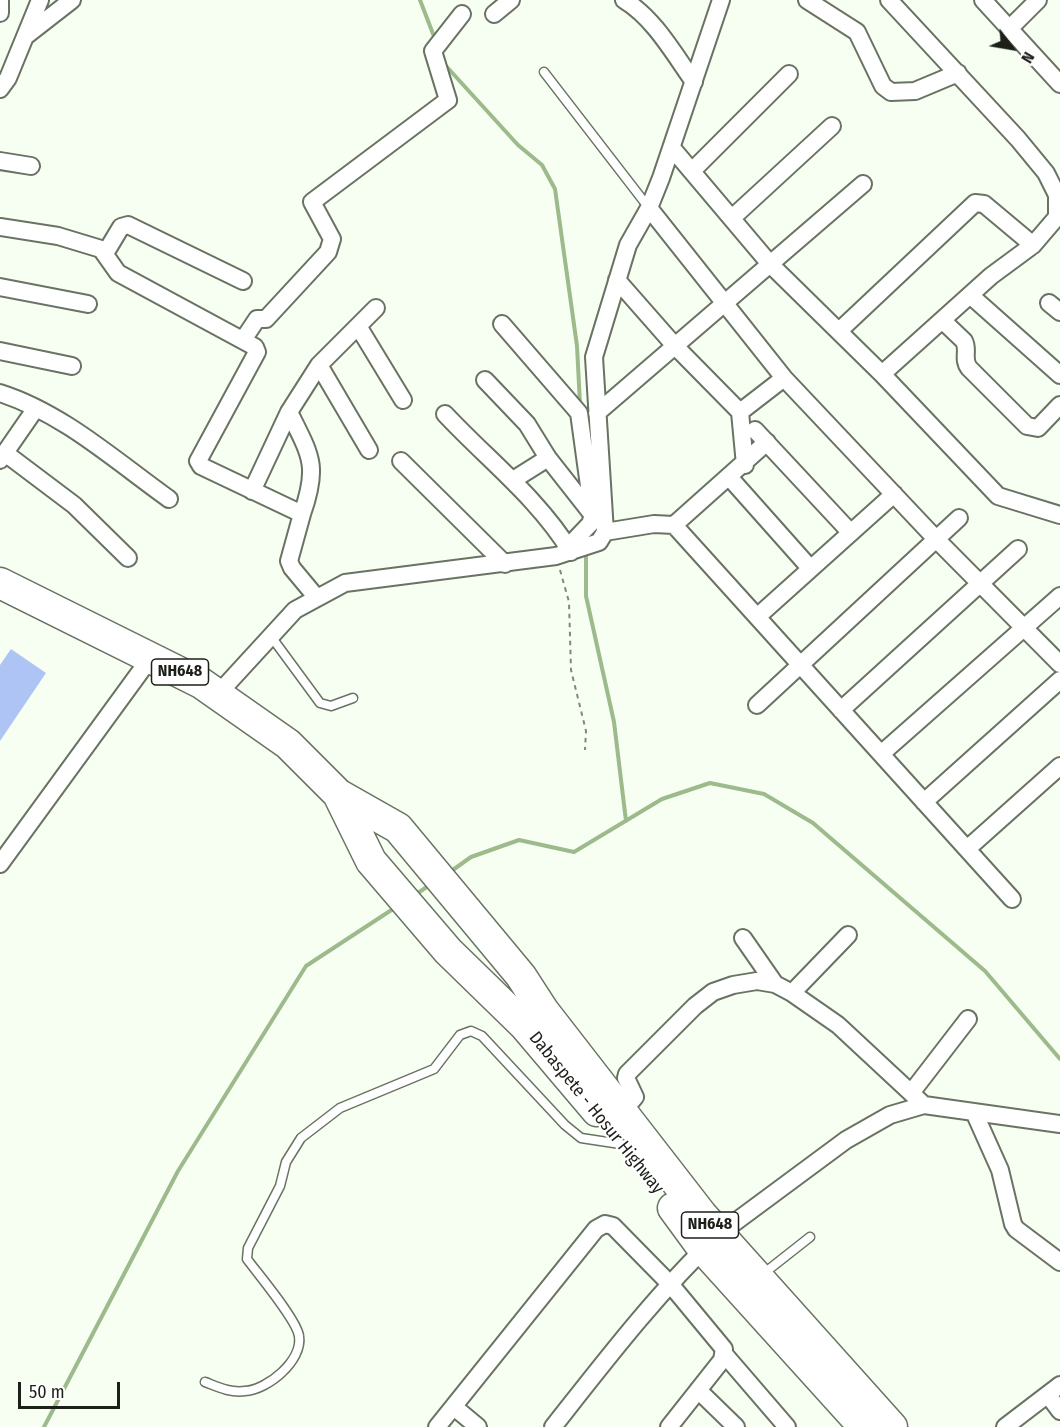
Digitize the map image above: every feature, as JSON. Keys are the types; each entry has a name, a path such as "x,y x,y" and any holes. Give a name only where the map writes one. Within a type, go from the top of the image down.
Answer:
{"highway":[{"name":"Dabaspete - Hosur Highway","path":"1,586 151,657 218,695 288,744 338,794 398,828 521,975 534,1018"},
{"name":"Dabaspete - Hosur Highway","path":"338,794 371,861 448,951 534,1018 627,1145 711,1242 864,1427"},
{"name":"NH648","path":"534,1018 622,1112 711,1242 758,1278 892,1427"}],"street":[{"path":"0,89 8,78 40,0"},
{"path":"25,37 72,0"},
{"path":"494,14 511,0"},
{"path":"624,0 639,11 660,35 694,82"},
{"path":"602,537 594,357 628,245 649,208 672,148 721,0"},
{"path":"807,0 857,32 883,86 891,92 915,91 958,73"},
{"path":"882,374 991,276 1034,245 1057,218 1057,195 1046,173 958,73 889,0"},
{"path":"982,0 1060,84"},
{"path":"1009,29 1038,0"},
{"path":"0,1 0,13"},
{"path":"243,340 257,319 266,319 328,252 332,239 312,202 448,100 433,51 462,14"},
{"path":"692,171 789,74"},
{"path":"732,218 832,126"},
{"path":"672,148 770,264 882,374 998,496 1060,515"},
{"path":"0,161 31,166"},
{"path":"597,413 862,184"},
{"path":"839,331 975,203 984,204 1034,245"},
{"path":"649,208 784,378 936,539 1060,664"},
{"path":"106,252 121,227 128,225 243,281"},
{"path":"0,227 58,236 106,252 118,273 255,347 257,352 198,461 201,466 302,514"},
{"path":"617,280 675,346 740,412 745,465"},
{"path":"0,286 88,304"},
{"path":"970,295 1060,375"},
{"path":"252,490 289,412 319,365 376,308"},
{"path":"942,320 964,341 966,345 964,359 969,368 1027,426 1038,428 1060,405"},
{"path":"502,324 579,413 593,515 591,524 568,552"},
{"path":"358,326 403,400"},
{"path":"0,351 72,366"},
{"path":"319,365 369,450"},
{"path":"740,412 784,378"},
{"path":"485,380 527,424 548,458 593,515"},
{"path":"0,393 36,408 81,436 170,500"},
{"path":"36,408 2,456 74,506 128,558"},
{"path":"289,412 312,467 312,485 290,561 292,568 318,598"},
{"path":"446,414 513,480 557,529 568,552"},
{"path":"755,429 851,532"},
{"path":"218,695 295,610 345,583 505,564 568,552 602,537 654,524 674,525 745,465 767,442"},
{"path":"513,480 548,458"},
{"path":"401,461 505,564"},
{"path":"730,478 810,568"},
{"path":"757,617 894,494"},
{"path":"757,705 959,518"},
{"path":"674,525 1012,899"},
{"path":"841,710 1018,549"},
{"path":"881,754 1060,596"},
{"path":"0,864 151,657"},
{"path":"924,802 1060,680"},
{"path":"967,849 1060,766"},
{"path":"792,993 848,935"},
{"path":"743,938 775,984"},
{"path":"622,1112 635,1097 626,1078 627,1074 695,1005 713,993 733,985 757,981 775,984 792,993 838,1025 924,1105"},
{"path":"911,1093 968,1019"},
{"path":"553,1427 622,1339 711,1242 846,1140 890,1115 924,1105 1060,1124"},
{"path":"974,1112 1000,1170 1013,1224 1016,1229 1060,1262"},
{"path":"437,1427 596,1229 605,1224 613,1226 671,1285 724,1349 725,1355 787,1427"},
{"path":"669,1427 725,1355"},
{"path":"698,1390 733,1426"},
{"path":"1005,1427 1054,1390 1060,1412"},
{"path":"454,1407 478,1427"}],"lane":[{"path":"544,72 649,208"},
{"path":"270,635 320,703 332,706 353,699"},
{"path":"204,1382 229,1391 247,1391 264,1385 280,1374 293,1359 299,1344 295,1326 247,1259 248,1248 280,1186 286,1162 301,1138 340,1108 434,1069 460,1035 471,1031 482,1036 565,1125 581,1138 627,1145"},
{"path":"758,1278 810,1237"}],"path":[{"path":"568,552 571,670 586,731 585,750"}],"building":[{"path":"11,649 46,673 0,741 0,665"}],"waterway":[{"path":"420,0 435,39"},
{"path":"446,66 518,145 542,165 555,189 577,346 580,404"},
{"path":"586,552 586,596 614,722 626,821"},
{"path":"450,872 471,857 519,840 574,852 662,799 710,783 764,794 813,823 985,971 1060,1059"},
{"path":"415,895 431,884"},
{"path":"44,1427 178,1171 306,966 396,907"}]}
